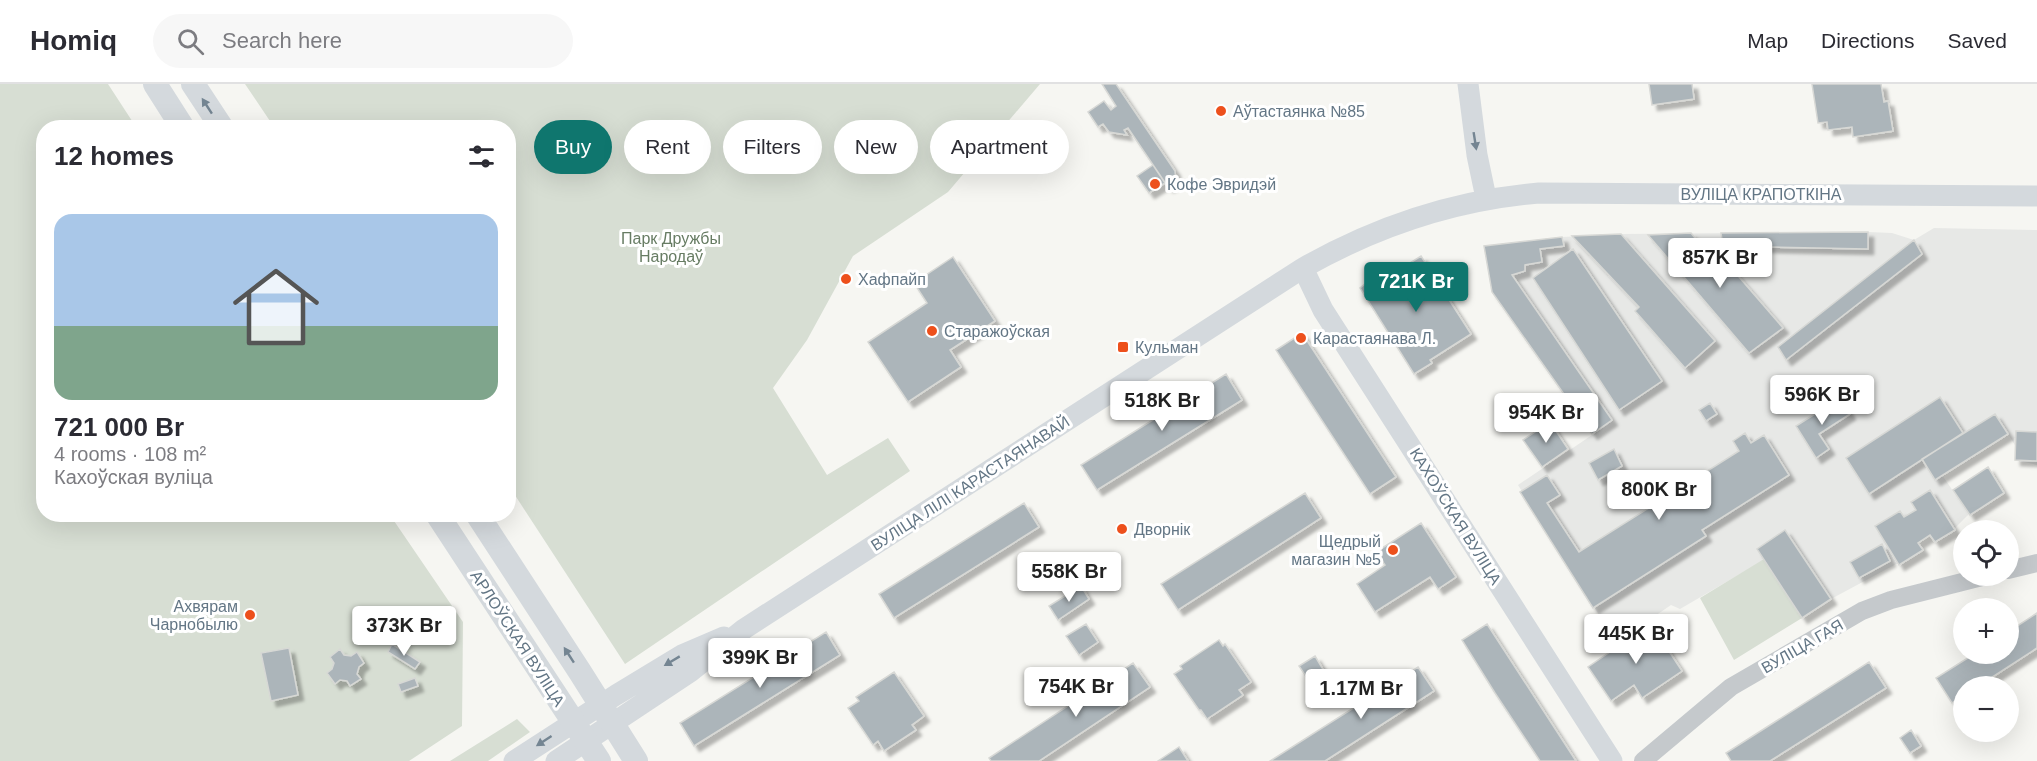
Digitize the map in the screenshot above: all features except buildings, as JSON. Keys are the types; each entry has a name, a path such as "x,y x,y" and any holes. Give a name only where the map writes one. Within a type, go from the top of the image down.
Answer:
{"main road":[{"path":"154,84 178,120"},
{"path":"193,84 217,120"},
{"path":"1468,84 1477,155 1486,198"},
{"name":"ВУЛІЦА КРАПОТКІНА","path":"1486,198 1539,193 2037,196"},
{"name":"ВУЛІЦА ЛІЛІ КАРАСТАЯНАВАЙ","path":"556,761 586,741 607,714 690,672 744,629 1303,268 1381,229 1486,198"},
{"name":"КАХОЎСКАЯ ВУЛІЦА","path":"1303,268 1323,310 1612,761"},
{"name":"АРЛОЎСКАЯ ВУЛІЦА","path":"442,522 586,741"},
{"name":"АРЛОЎСКАЯ ВУЛІЦА","path":"482,522 636,761"},
{"name":"ВУЛІЦА ЛІЛІ КАРАСТАЯНАВАЙ","path":"514,761 586,741"}],"street":[{"path":"2019,567 2037,563"},
{"name":"ВУЛІЦА ГАЯ","path":"1643,761 1731,687 1862,611 1891,600 1953,584"}],"shaded area":[{"path":"1934,228 2037,230 2037,465 2015,460 2016,447 2008,434 1942,475 1969,514 1963,520 1953,520 1953,530 1935,542 1930,535 1919,542 1923,550 1899,565 1898,563 1831,599 1802,618 1764,560 1680,609 1671,605 1649,620 1611,634 1518,485 1592,435 1492,292 1484,246 1562,237 1621,234 1868,232 1892,233 1914,240"}],"green space":[{"path":"0,84 108,84 131,120 36,120 36,522 395,522 463,622 462,726 409,761 0,761"},
{"name":"Парк Дружбы Народаў","path":"245,84 1040,84 1009,120 930,120 930,174 963,174 948,192 853,256 807,340 773,388 827,475 888,438 910,471 625,664 516,497 516,120 269,120"},
{"path":"1764,559 1802,618 1734,660 1700,598"},
{"path":"517,719 530,732 488,761 450,761"}],"place":[{"name":"Аўтастаянка №85","path":"1221,111"},
{"name":"Кофе Эвридэй","path":"1155,184"},
{"name":"Хафпайп","path":"846,279"},
{"name":"Старажоўская","path":"932,331"},
{"name":"Карастаянава Л.","path":"1301,338"},
{"name":"Кульман","path":"1123,347"},
{"name":"Дворнік","path":"1122,529"},
{"name":"Щедрый магазин №5","path":"1393,550"},
{"name":"Ахвярам Чарнобылю","path":"250,615"}]}
